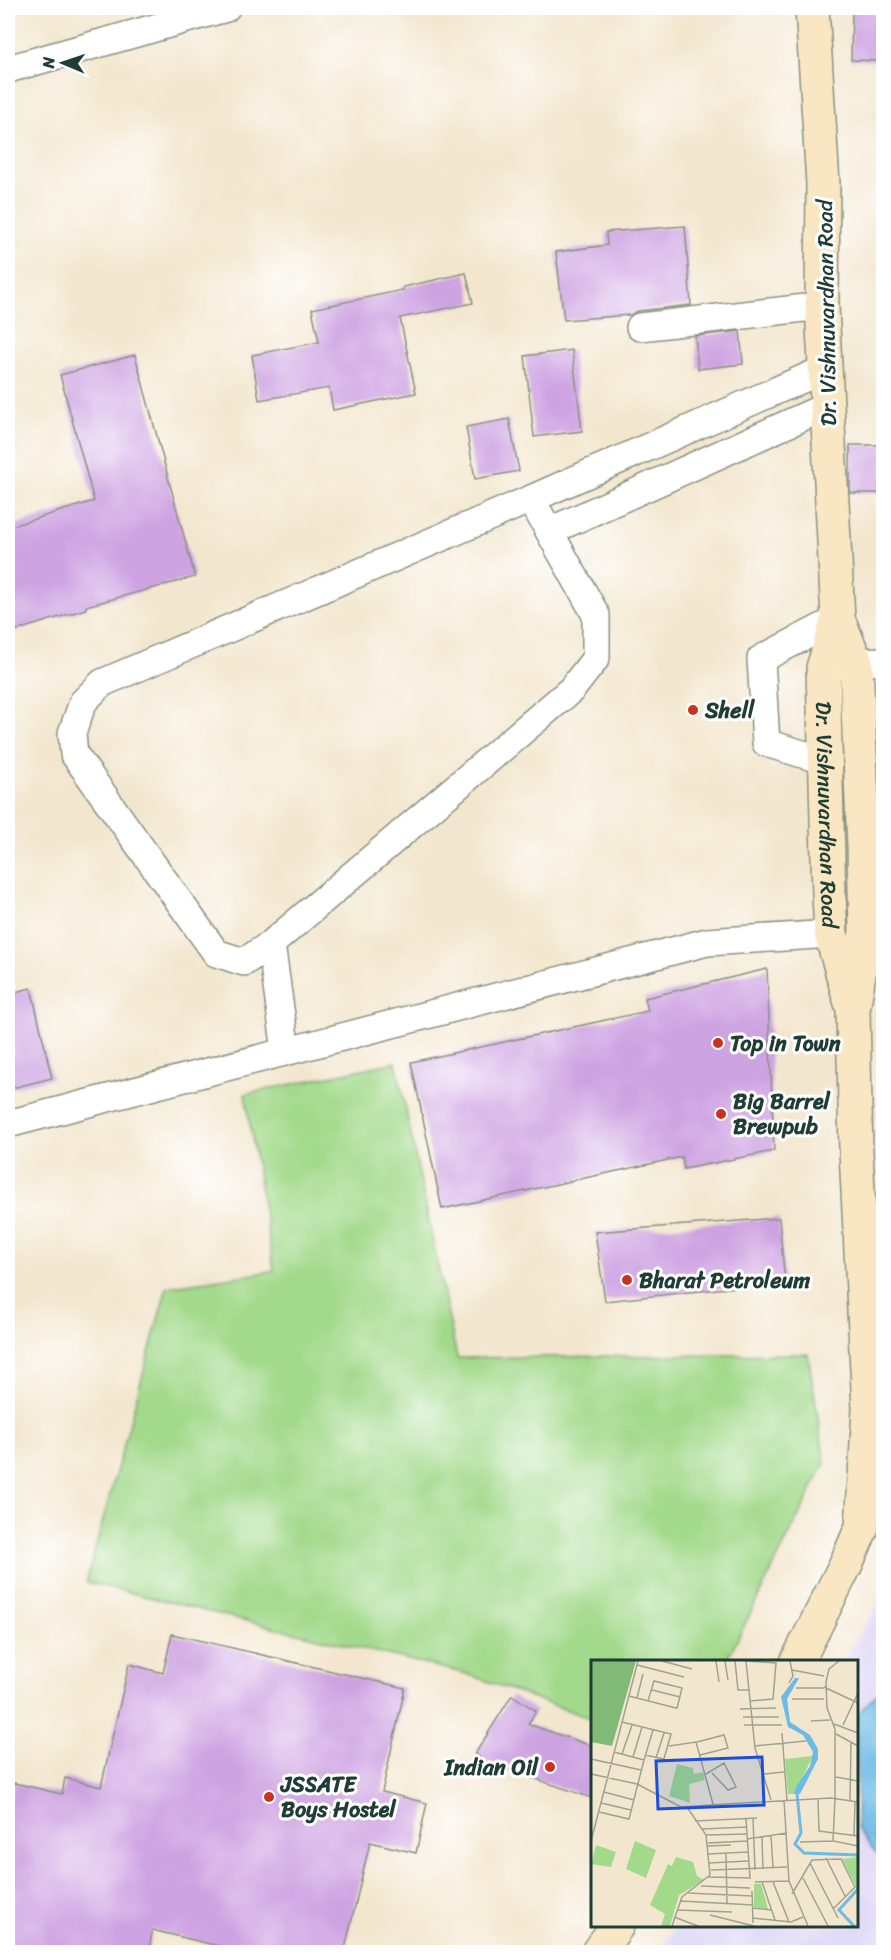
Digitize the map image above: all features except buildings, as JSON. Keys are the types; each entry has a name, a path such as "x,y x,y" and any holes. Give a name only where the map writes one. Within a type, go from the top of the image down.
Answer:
{"main road":[{"name":"Dr. Vishnuvardhan Road","path":"798,1660 862,1527 876,1406 856,1152 853,1010 831,934 823,668 838,619 822,306 823,184 812,8"},
{"name":"Dr. Vishnuvardhan Road","path":"838,619 870,661 875,932 853,1010"},
{"path":"598,1953 616,1927"}],"street":[{"path":"8,69 226,8"},
{"path":"640,327 822,306"},
{"path":"531,499 596,615 596,658 572,689 272,944 244,962 216,953 74,754 72,733 83,702 102,683 531,499 825,369"},
{"path":"550,531 827,406"},
{"path":"826,761 766,743 761,659 838,619"},
{"path":"823,668 870,661"},
{"path":"8,1124 707,942 831,934"},
{"path":"272,944 286,1051"}],"shaded area":[{"path":"883,1596 883,1952 659,1952 675,1927 858,1927 858,1660 843,1660"}],"green space":[{"path":"396,1062 457,1358 808,1354 825,1463 732,1650 725,1660 591,1660 591,1719 467,1674 86,1582 167,1287 274,1271 245,1094"}],"water":[{"path":"883,1688 883,1858 874,1851 858,1830 858,1717 861,1710"}],"place":[{"name":"Shell","path":"693,710"},
{"name":"Top in Town","path":"718,1043"},
{"name":"Big Barrel Brewpub","path":"721,1114"},
{"name":"Bharat Petroleum","path":"627,1280"},
{"name":"Indian Oil","path":"550,1767"},
{"name":"JSSATE Boys Hostel","path":"269,1797"}]}
